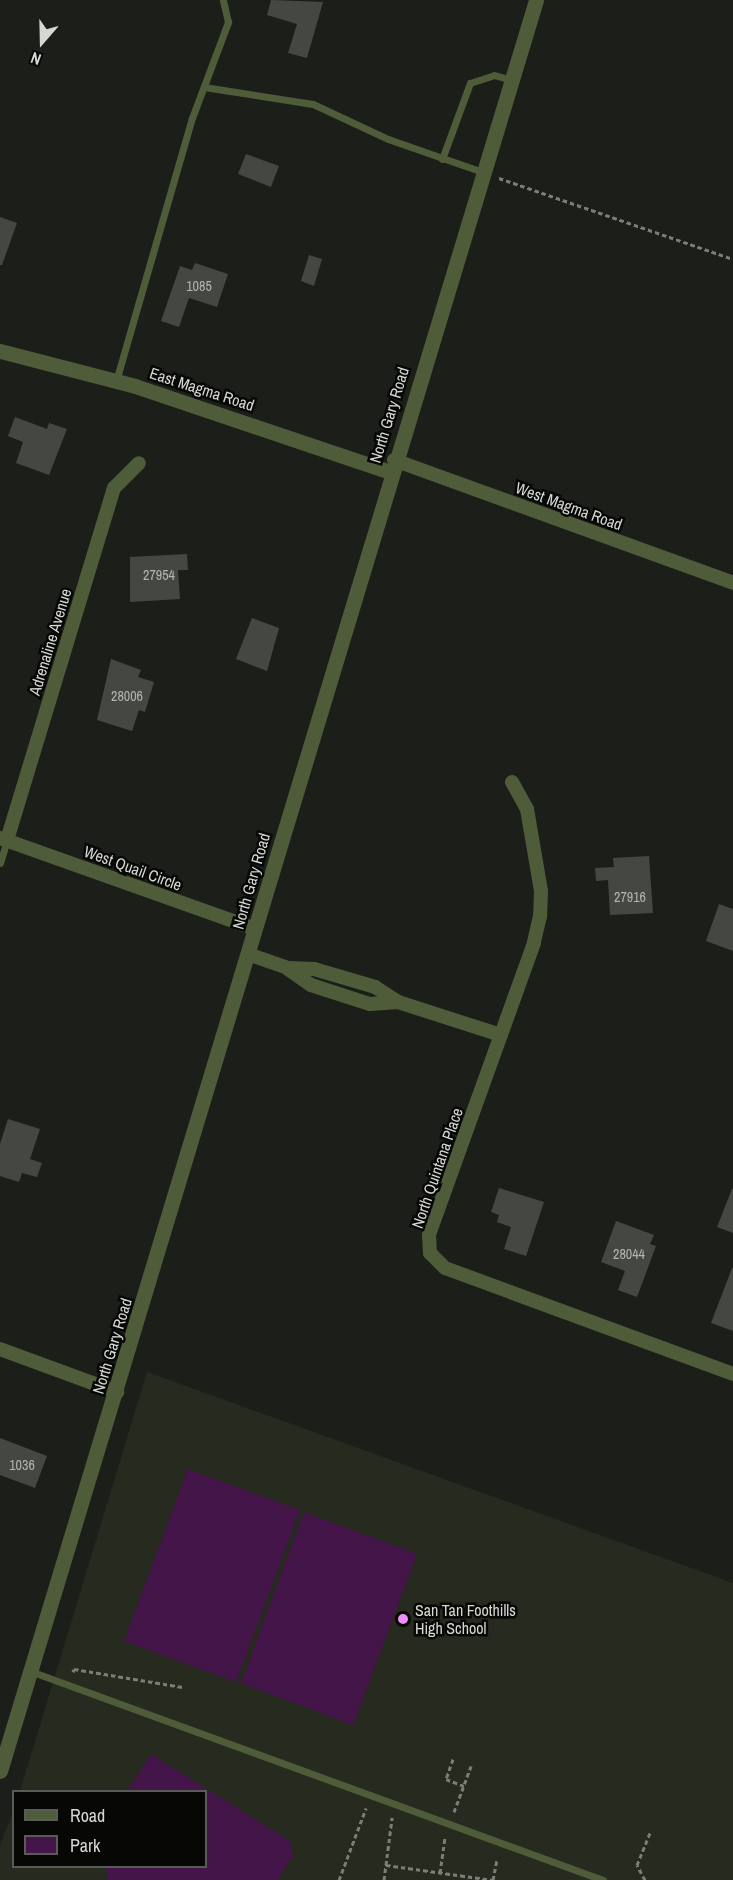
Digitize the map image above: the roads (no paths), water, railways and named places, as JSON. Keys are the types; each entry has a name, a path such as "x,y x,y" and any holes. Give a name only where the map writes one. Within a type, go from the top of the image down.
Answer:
{"street":[{"name":"North Gary Road","path":"0,1772 117,1392 392,466 536,0"},
{"name":"East Magma Road","path":"0,351 116,381 392,466"},
{"name":"Adrenaline Avenue","path":"4,839 114,488 139,463"},
{"name":"West Magma Road","path":"392,466 733,583"},
{"name":"North Quintana Place","path":"512,782 527,810 541,891 540,916 501,1035 429,1235 430,1253 445,1268 733,1374"},
{"name":"West Quail Circle","path":"4,839 255,929"},
{"path":"248,954 288,968 314,969 375,987 398,1002 501,1035"},
{"path":"0,1349 117,1392"}],"lane":[{"path":"116,381 169,192 228,22 223,0"},
{"path":"442,159 470,83 494,75 511,80"},
{"path":"204,87 314,104 442,159 483,172"},
{"path":"0,863 4,839"},
{"path":"30,1671 603,1880"}],"place":[{"name":"San Tan Foothills High School","path":"403,1619"}]}
